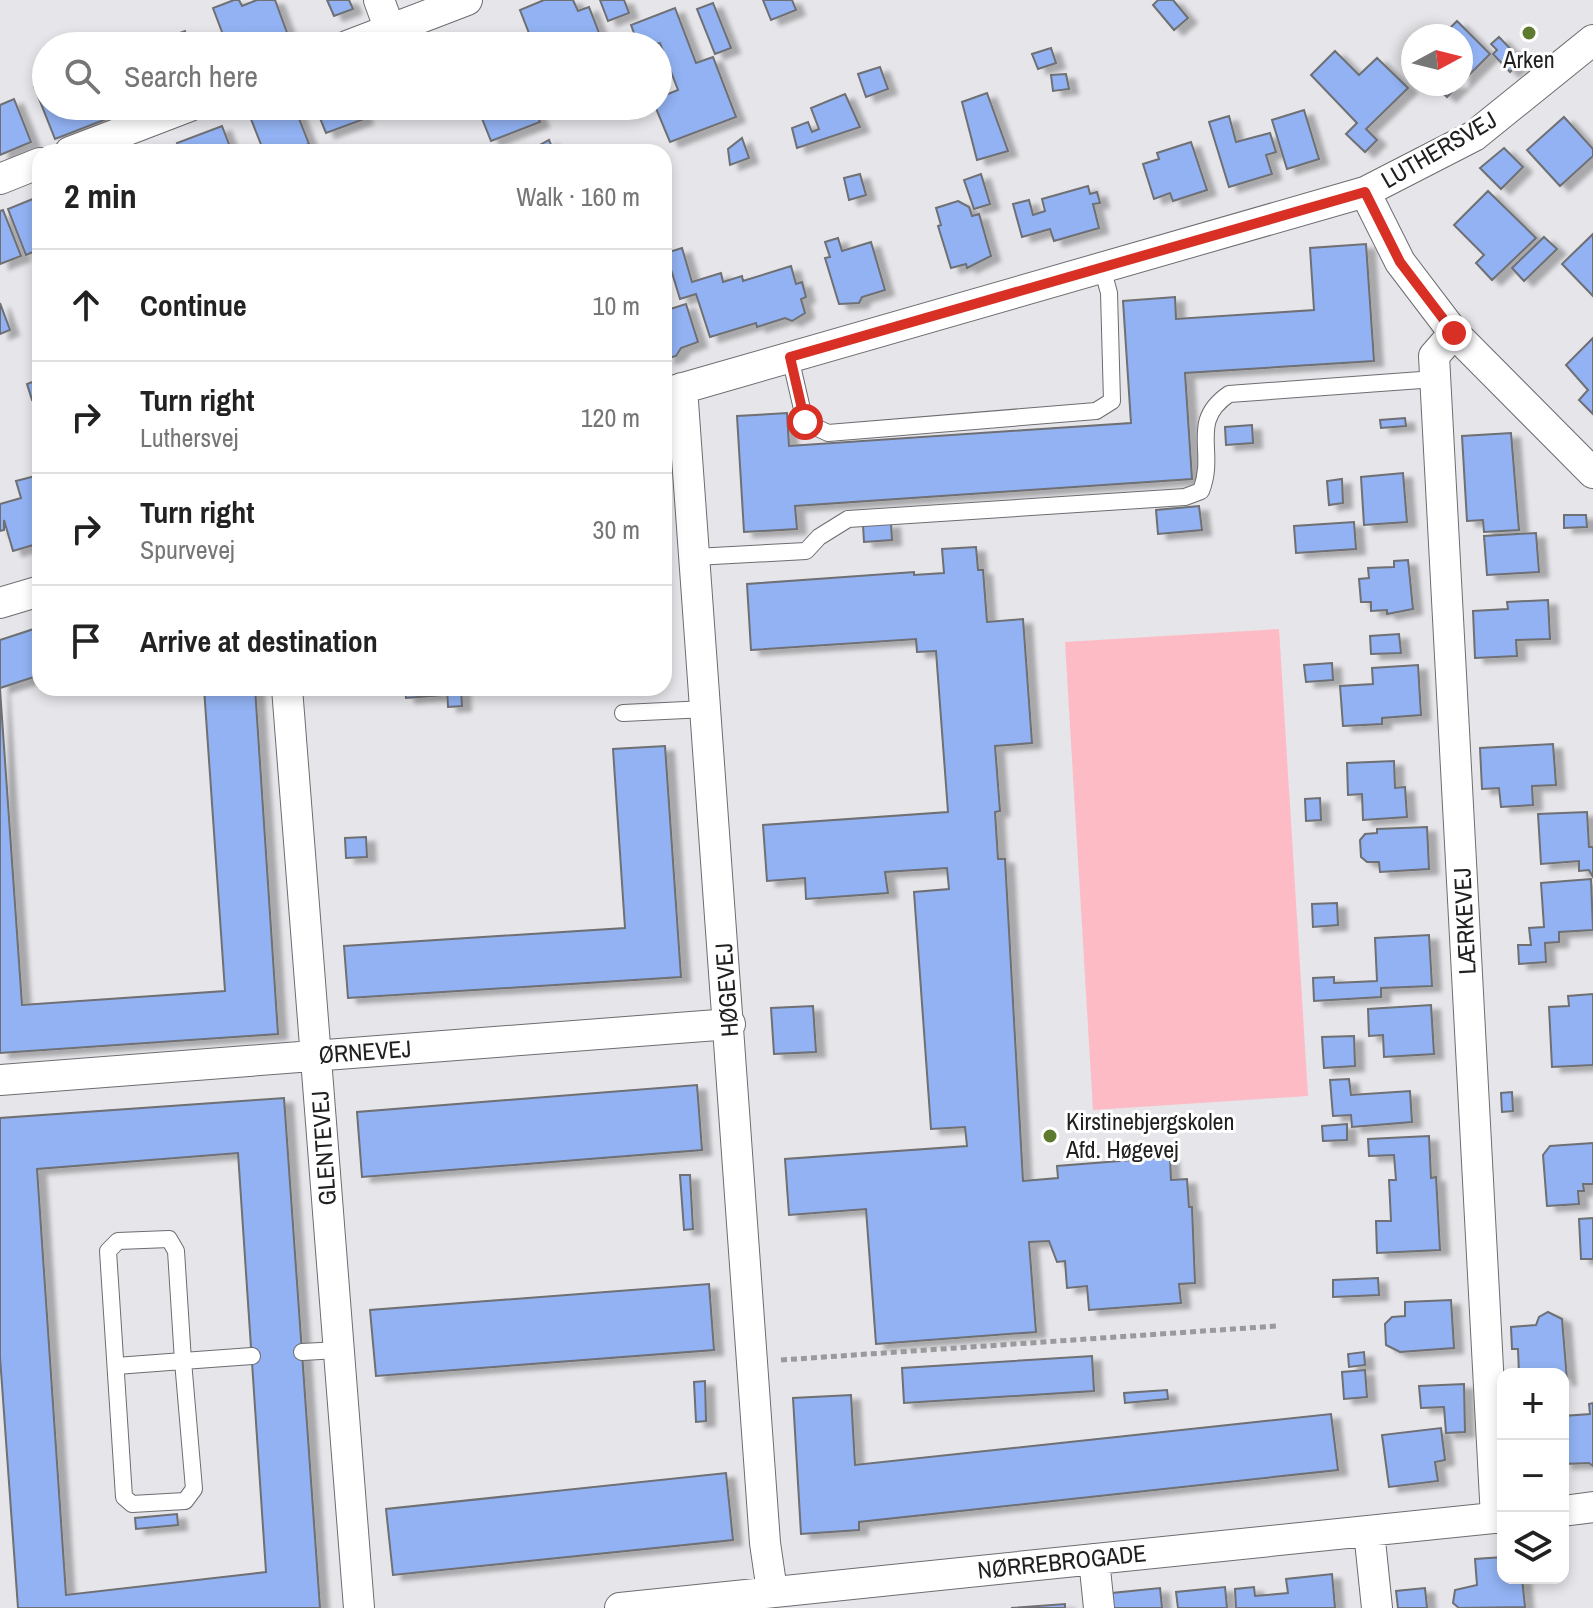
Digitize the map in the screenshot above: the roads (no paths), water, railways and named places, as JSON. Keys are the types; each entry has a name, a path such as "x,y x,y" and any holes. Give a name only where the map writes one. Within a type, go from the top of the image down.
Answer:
{"street":[{"path":"379,0 390,30"},
{"path":"385,32 467,0"},
{"name":"LUTHERSVEJ","path":"673,391 1365,192 1474,136 1593,40"},
{"path":"91,144 153,120"},
{"path":"0,179 32,166"},
{"path":"1365,192 1400,262 1454,333 1593,473"},
{"name":"LÆRKEVEJ","path":"1454,333 1434,356 1500,1512"},
{"name":"HØGEVEJ","path":"673,391 695,557 760,1473 772,1591"},
{"path":"0,603 32,593"},
{"name":"GLENTEVEJ","path":"288,696 359,1608"},
{"name":"ØRNEVEJ","path":"0,1080 730,1024"},
{"path":"1569,1510 1593,1507"},
{"name":"NØRREBROGADE","path":"620,1608 696,1604 772,1591 1497,1517"},
{"path":"1369,1531 1377,1608"},
{"path":"1094,1559 1099,1608"}],"lane":[{"path":"790,357 805,422 828,433 1096,411 1112,401 1109,293 1102,267"},
{"path":"695,557 806,551 819,537 848,519 1185,497 1201,491 1208,473 1205,421 1211,406 1229,394 1435,379"},
{"path":"623,713 706,709"},
{"path":"169,1239 176,1251 183,1361 194,1489 185,1501 132,1504 124,1497 108,1251 118,1241 169,1239"},
{"path":"302,1352 339,1350"},
{"path":"116,1366 252,1356"}],"place":[{"name":"Arken","path":"1529,33"},
{"name":"Kirstinebjergskolen Afd. Høgevej","path":"1050,1136"}]}
